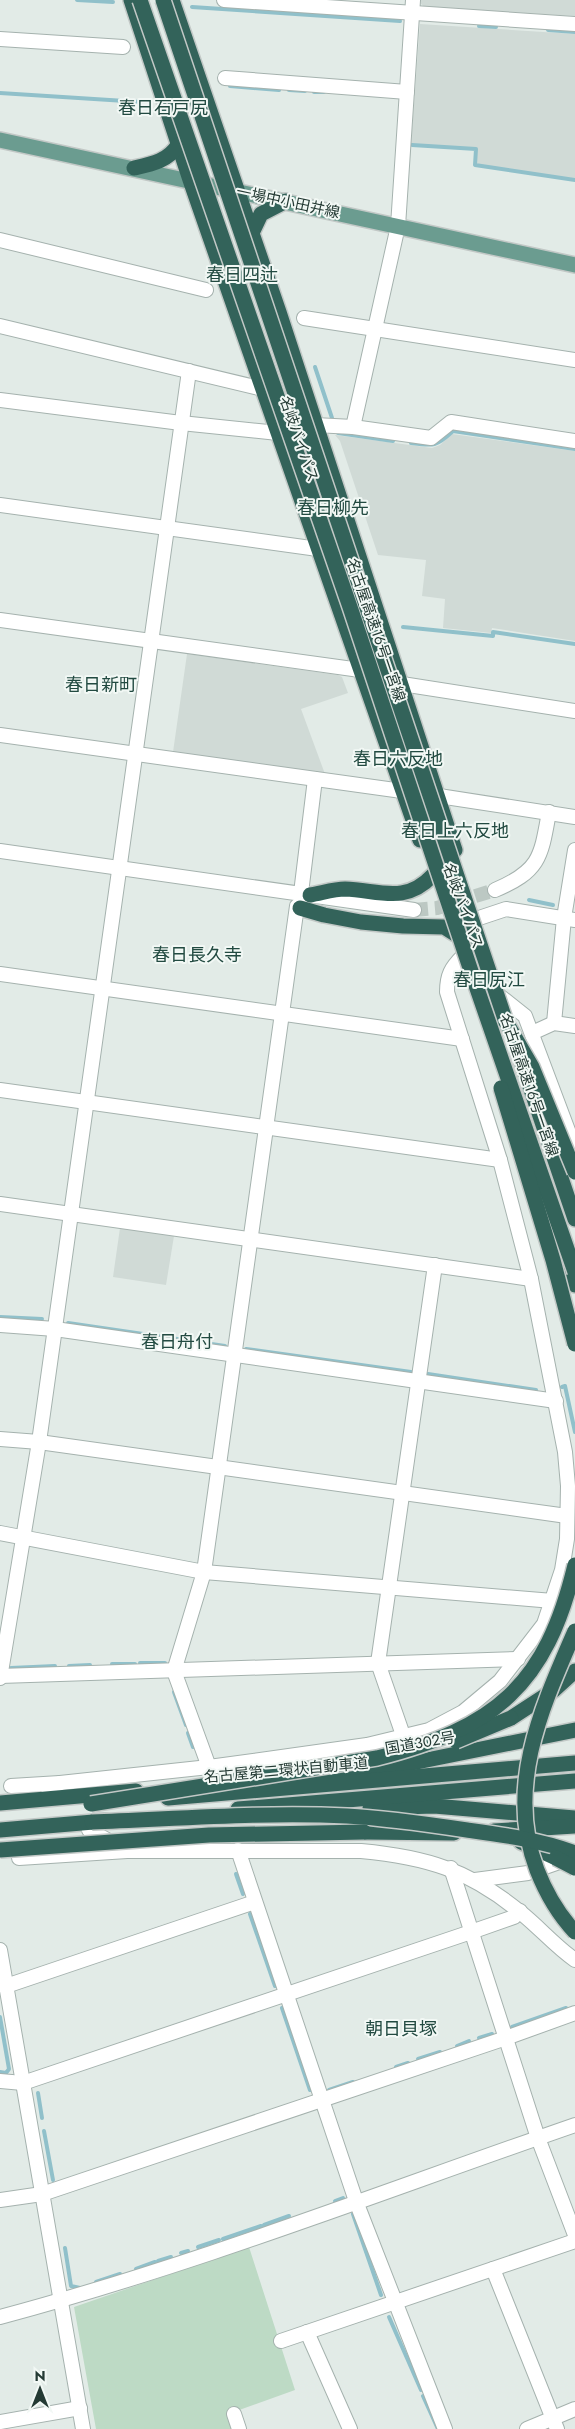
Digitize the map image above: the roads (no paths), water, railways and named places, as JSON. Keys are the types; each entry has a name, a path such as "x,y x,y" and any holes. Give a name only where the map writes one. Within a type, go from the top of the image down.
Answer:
{"highway":[{"name":"名岐バイパス","path":"131,0 190,180 402,792 463,956 575,1285"},
{"name":"名古屋高速16号一宮線","path":"140,0 347,598 488,1021 575,1272"},
{"name":"名古屋高速16号一宮線","path":"163,0 575,1224"},
{"name":"名岐バイパス","path":"172,0 252,233 402,684 439,796 501,997 575,1219"},
{"path":"134,168 164,160 171,156 178,145"},
{"path":"252,233 262,214 286,201"},
{"path":"299,899 340,889 394,894 416,889 425,884 433,875"},
{"path":"299,899 324,915 361,922 444,927 455,934"},
{"path":"488,1021 491,1054 553,1260 574,1342"},
{"path":"506,1022 532,1067 575,1172"},
{"path":"377,1758 422,1745 451,1734 484,1717 503,1704 518,1689 545,1652 556,1629 575,1565"},
{"path":"575,1631 535,1731 528,1760 524,1797 529,1843 535,1863 553,1903 575,1932"},
{"path":"91,1804 431,1748 490,1728 532,1706 575,1672"},
{"name":"国道302号","path":"0,1804 326,1774 425,1760 571,1729"},
{"name":"名古屋第二環状自動車道","path":"0,1814 91,1804 575,1763"},
{"path":"0,1840 91,1826 575,1781"},
{"path":"91,1826 392,1807 468,1808 575,1818"},
{"path":"0,1830 306,1815 346,1816 409,1821 501,1835 542,1843 575,1854"},
{"path":"0,1850 209,1835 364,1832 470,1833 575,1826"},
{"path":"501,1835 539,1850 575,1868"}],"main road":[{"name":"一場中小田井線","path":"0,140 575,265"}],"street":[{"path":"224,0 413,6 575,24"},
{"path":"353,427 398,226 413,6"},
{"path":"0,40 123,47"},
{"path":"225,78 407,92"},
{"path":"0,240 206,290"},
{"path":"304,318 575,360"},
{"path":"0,326 263,389"},
{"path":"188,371 39,1442 0,1677 518,1659"},
{"path":"0,400 181,423 278,433"},
{"path":"315,425 353,427 431,438 451,422 575,441"},
{"path":"0,505 318,549"},
{"path":"0,620 360,670"},
{"path":"402,684 575,711"},
{"path":"0,735 402,792"},
{"path":"209,1767 174,1671 204,1572 315,779"},
{"path":"439,796 575,816"},
{"path":"495,890 517,881 534,864 543,846 549,812"},
{"path":"554,1023 570,919 575,850"},
{"path":"0,851 120,867 299,899 414,910"},
{"path":"476,919 506,909 570,919"},
{"path":"10,1786 60,1783 209,1767 368,1746 404,1738 444,1724 481,1698 500,1681 544,1624 562,1570 567,1539 568,1486 556,1401 531,1279 500,1160 447,992 447,979 451,968 463,956"},
{"path":"0,974 462,1039"},
{"path":"501,997 523,1013 568,1116 575,1149"},
{"path":"532,1032 554,1023 575,1026"},
{"path":"0,1090 500,1160"},
{"path":"0,1204 531,1279"},
{"path":"404,1738 378,1664 435,1265"},
{"path":"0,1325 55,1330 556,1401"},
{"path":"0,1439 39,1442 567,1516"},
{"path":"0,1532 204,1572 553,1601"},
{"path":"544,1624 575,1646"},
{"path":"425,1760 444,1724"},
{"path":"44,1799 60,1783"},
{"path":"91,1826 127,1851"},
{"path":"238,1850 357,2204 445,2429"},
{"path":"19,1858 127,1851 238,1850 386,1853 451,1868 475,1880 520,1912 575,1960"},
{"path":"475,1880 528,1873 575,1854"},
{"path":"451,1868 470,1932 538,2138 575,2235"},
{"path":"3,1985 256,1902"},
{"path":"0,2081 23,2083 514,1917 520,1912"},
{"path":"0,1950 3,1985 23,2083 84,2429"},
{"path":"0,2200 42,2194 575,2013"},
{"path":"0,2317 61,2301 357,2204 575,2125"},
{"path":"281,2340 575,2241"},
{"path":"493,2269 555,2424"},
{"path":"307,2332 350,2429"},
{"path":"0,2422 80,2408"},
{"path":"527,2429 555,2424 575,2409"},
{"path":"234,2414 239,2429"}],"waterway":[{"path":"77,0 113,2"},
{"path":"192,7 400,21"},
{"path":"479,26 496,27"},
{"path":"548,30 575,32"},
{"path":"230,86 279,90"},
{"path":"289,90 305,91"},
{"path":"314,92 324,92"},
{"path":"0,93 141,102 144,100"},
{"path":"412,145 476,149 475,165 575,180"},
{"path":"315,367 332,418"},
{"path":"411,443 424,445 438,443 453,431 575,449"},
{"path":"338,433 393,441"},
{"path":"403,627 493,636 493,632 575,644"},
{"path":"529,900 553,905"},
{"path":"0,1317 42,1319"},
{"path":"68,1323 225,1346"},
{"path":"246,1349 411,1372"},
{"path":"428,1374 536,1390"},
{"path":"562,1387 565,1386 575,1432"},
{"path":"140,1663 165,1663"},
{"path":"112,1664 135,1664"},
{"path":"69,1666 90,1665"},
{"path":"11,1668 55,1666"},
{"path":"174,1692 186,1725"},
{"path":"188,1733 193,1747"},
{"path":"236,1874 243,1894"},
{"path":"250,1914 275,1986"},
{"path":"282,2008 310,2090"},
{"path":"512,2027 566,2008"},
{"path":"0,2017 9,2069 6,2073 0,2072"},
{"path":"479,2038 492,2034"},
{"path":"457,2046 469,2041"},
{"path":"418,2059 440,2052"},
{"path":"396,2067 408,2063"},
{"path":"329,2090 353,2082"},
{"path":"38,2093 42,2118"},
{"path":"44,2131 53,2180"},
{"path":"335,2201 343,2198"},
{"path":"353,2214 381,2295"},
{"path":"264,2225 289,2216"},
{"path":"223,2239 261,2226"},
{"path":"198,2247 219,2240"},
{"path":"65,2248 71,2286 80,2288"},
{"path":"181,2253 188,2251"},
{"path":"158,2261 171,2257"},
{"path":"136,2269 155,2262"},
{"path":"96,2282 120,2274"},
{"path":"389,2317 421,2390"},
{"path":"423,2396 438,2429"}],"tunnel":[{"path":"414,910 437,908 495,890"}],"district":[{"name":"春日石戸尻","path":"163,108"},
{"name":"春日四辻","path":"242,275"},
{"name":"春日柳先","path":"333,508"},
{"name":"春日新町","path":"101,685"},
{"name":"春日六反地","path":"398,759"},
{"name":"春日上六反地","path":"455,831"},
{"name":"春日長久寺","path":"197,955"},
{"name":"春日尻江","path":"489,980"},
{"name":"春日舟付","path":"177,1342"},
{"name":"朝日貝塚","path":"401,2029"}]}
